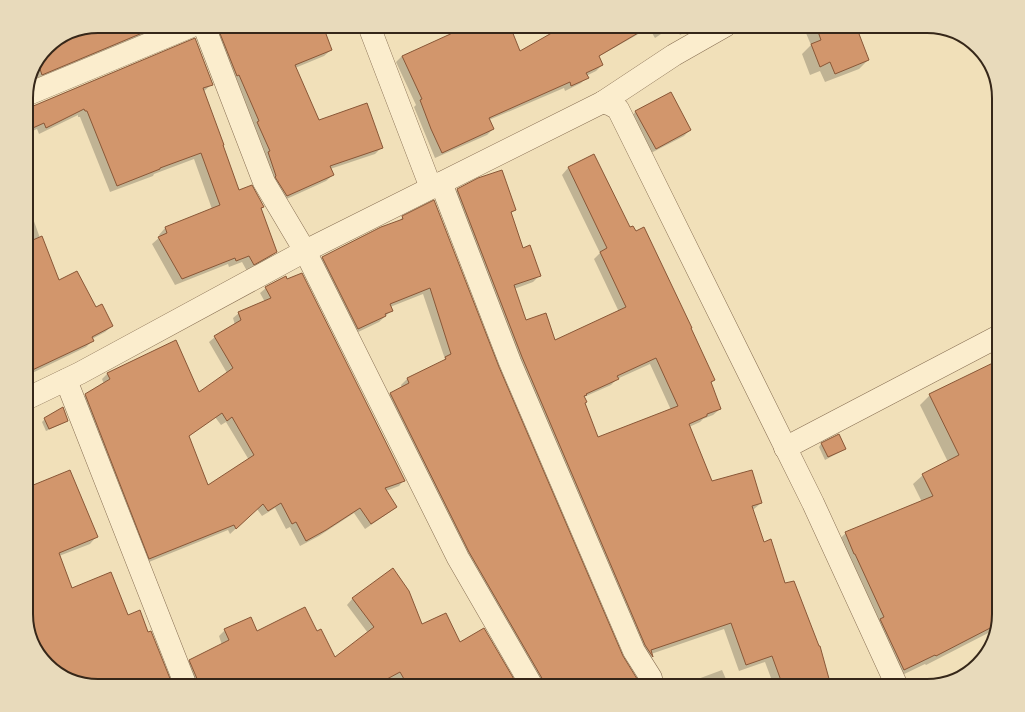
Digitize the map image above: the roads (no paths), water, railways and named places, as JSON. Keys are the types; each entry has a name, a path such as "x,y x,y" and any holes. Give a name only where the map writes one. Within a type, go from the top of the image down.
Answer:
{"street":[{"path":"33,92 175,33"},
{"path":"207,33 264,182 305,250 458,558 528,679"},
{"path":"372,33 510,362 634,651 650,679"},
{"path":"33,396 80,373 305,250 603,102 674,55 713,33"},
{"path":"603,102 618,109 813,503 894,679"},
{"path":"785,448 992,340"},
{"path":"66,380 183,679"}]}
